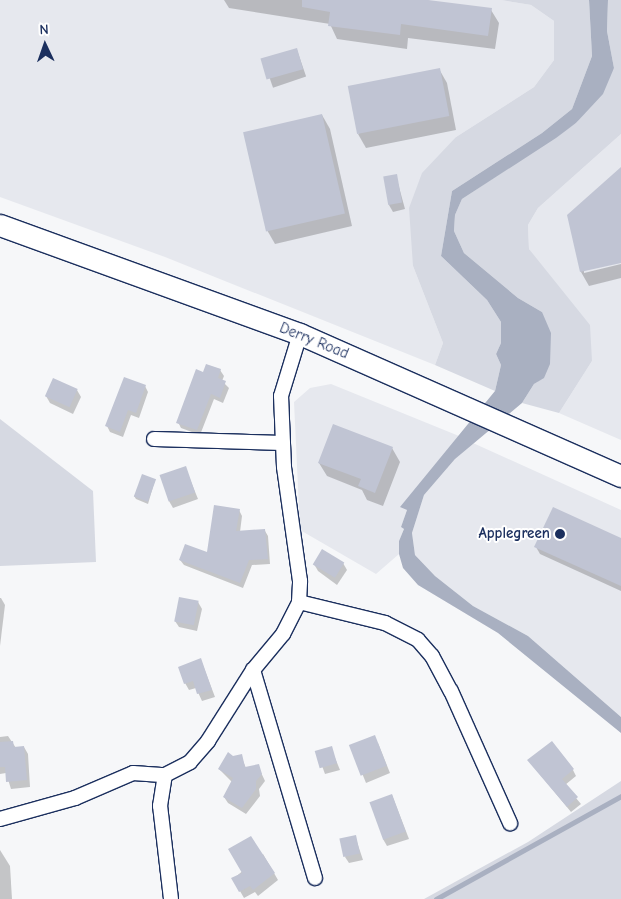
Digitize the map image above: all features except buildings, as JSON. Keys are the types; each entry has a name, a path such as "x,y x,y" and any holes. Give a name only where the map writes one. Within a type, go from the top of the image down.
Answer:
{"main road":[{"name":"Derry Road","path":"0,226 300,334 621,476"}],"street":[{"path":"0,819 75,798 133,773 165,776 190,762 208,741 253,670 283,634 299,602 300,581 282,443 281,396 300,334"},
{"path":"154,439 200,443 282,443"},
{"path":"299,602 385,622 418,640 432,656 451,691 510,823"},
{"path":"253,670 315,878"},
{"path":"165,776 160,806 171,899"}],"shaded area":[{"path":"0,0 501,0 531,5 554,21 554,60 534,87 456,137 413,266 443,343 435,365 165,257 0,197"},
{"path":"501,0 589,0 592,56 572,109 542,133 452,191 441,256 487,300 501,322 501,343 496,354 501,365 495,391 435,365 443,343 413,266 409,208 422,173 456,137 534,87 554,60 554,21 531,5"},
{"path":"608,0 621,0 621,134 538,208 528,225 529,249 590,325 592,361 559,413 522,403 534,384 544,377 542,312 518,298 464,253 454,231 455,215 462,199 576,123 588,108 614,68 607,31"},
{"path":"621,134 621,440 559,413 592,361 529,249 528,225 538,208"},
{"path":"331,384 459,436 401,507 407,510 401,527 404,529 399,541 399,554 376,574 300,530 294,402 310,388"},
{"path":"0,419 93,491 96,562 0,566"},
{"path":"473,443 621,510 621,717 528,636 473,606 435,576 415,555 412,533 424,495 455,459"},
{"path":"621,781 621,899 424,899 528,842"}],"water":[{"path":"589,0 608,0 607,31 614,68 603,94 576,123 556,138 462,199 455,215 454,231 464,253 518,298 542,312 551,333 550,364 544,378 534,384 522,403 455,459 424,495 412,533 415,555 435,576 473,606 528,636 621,717 621,733 498,633 418,585 403,568 399,554 399,541 404,529 401,527 407,510 400,507 495,391 501,365 496,354 501,343 501,322 487,300 441,256 452,191 542,133 572,109 592,56"}],"waterway":[{"path":"436,899 621,796"}],"place":[{"name":"Applegreen","path":"560,534"}]}
